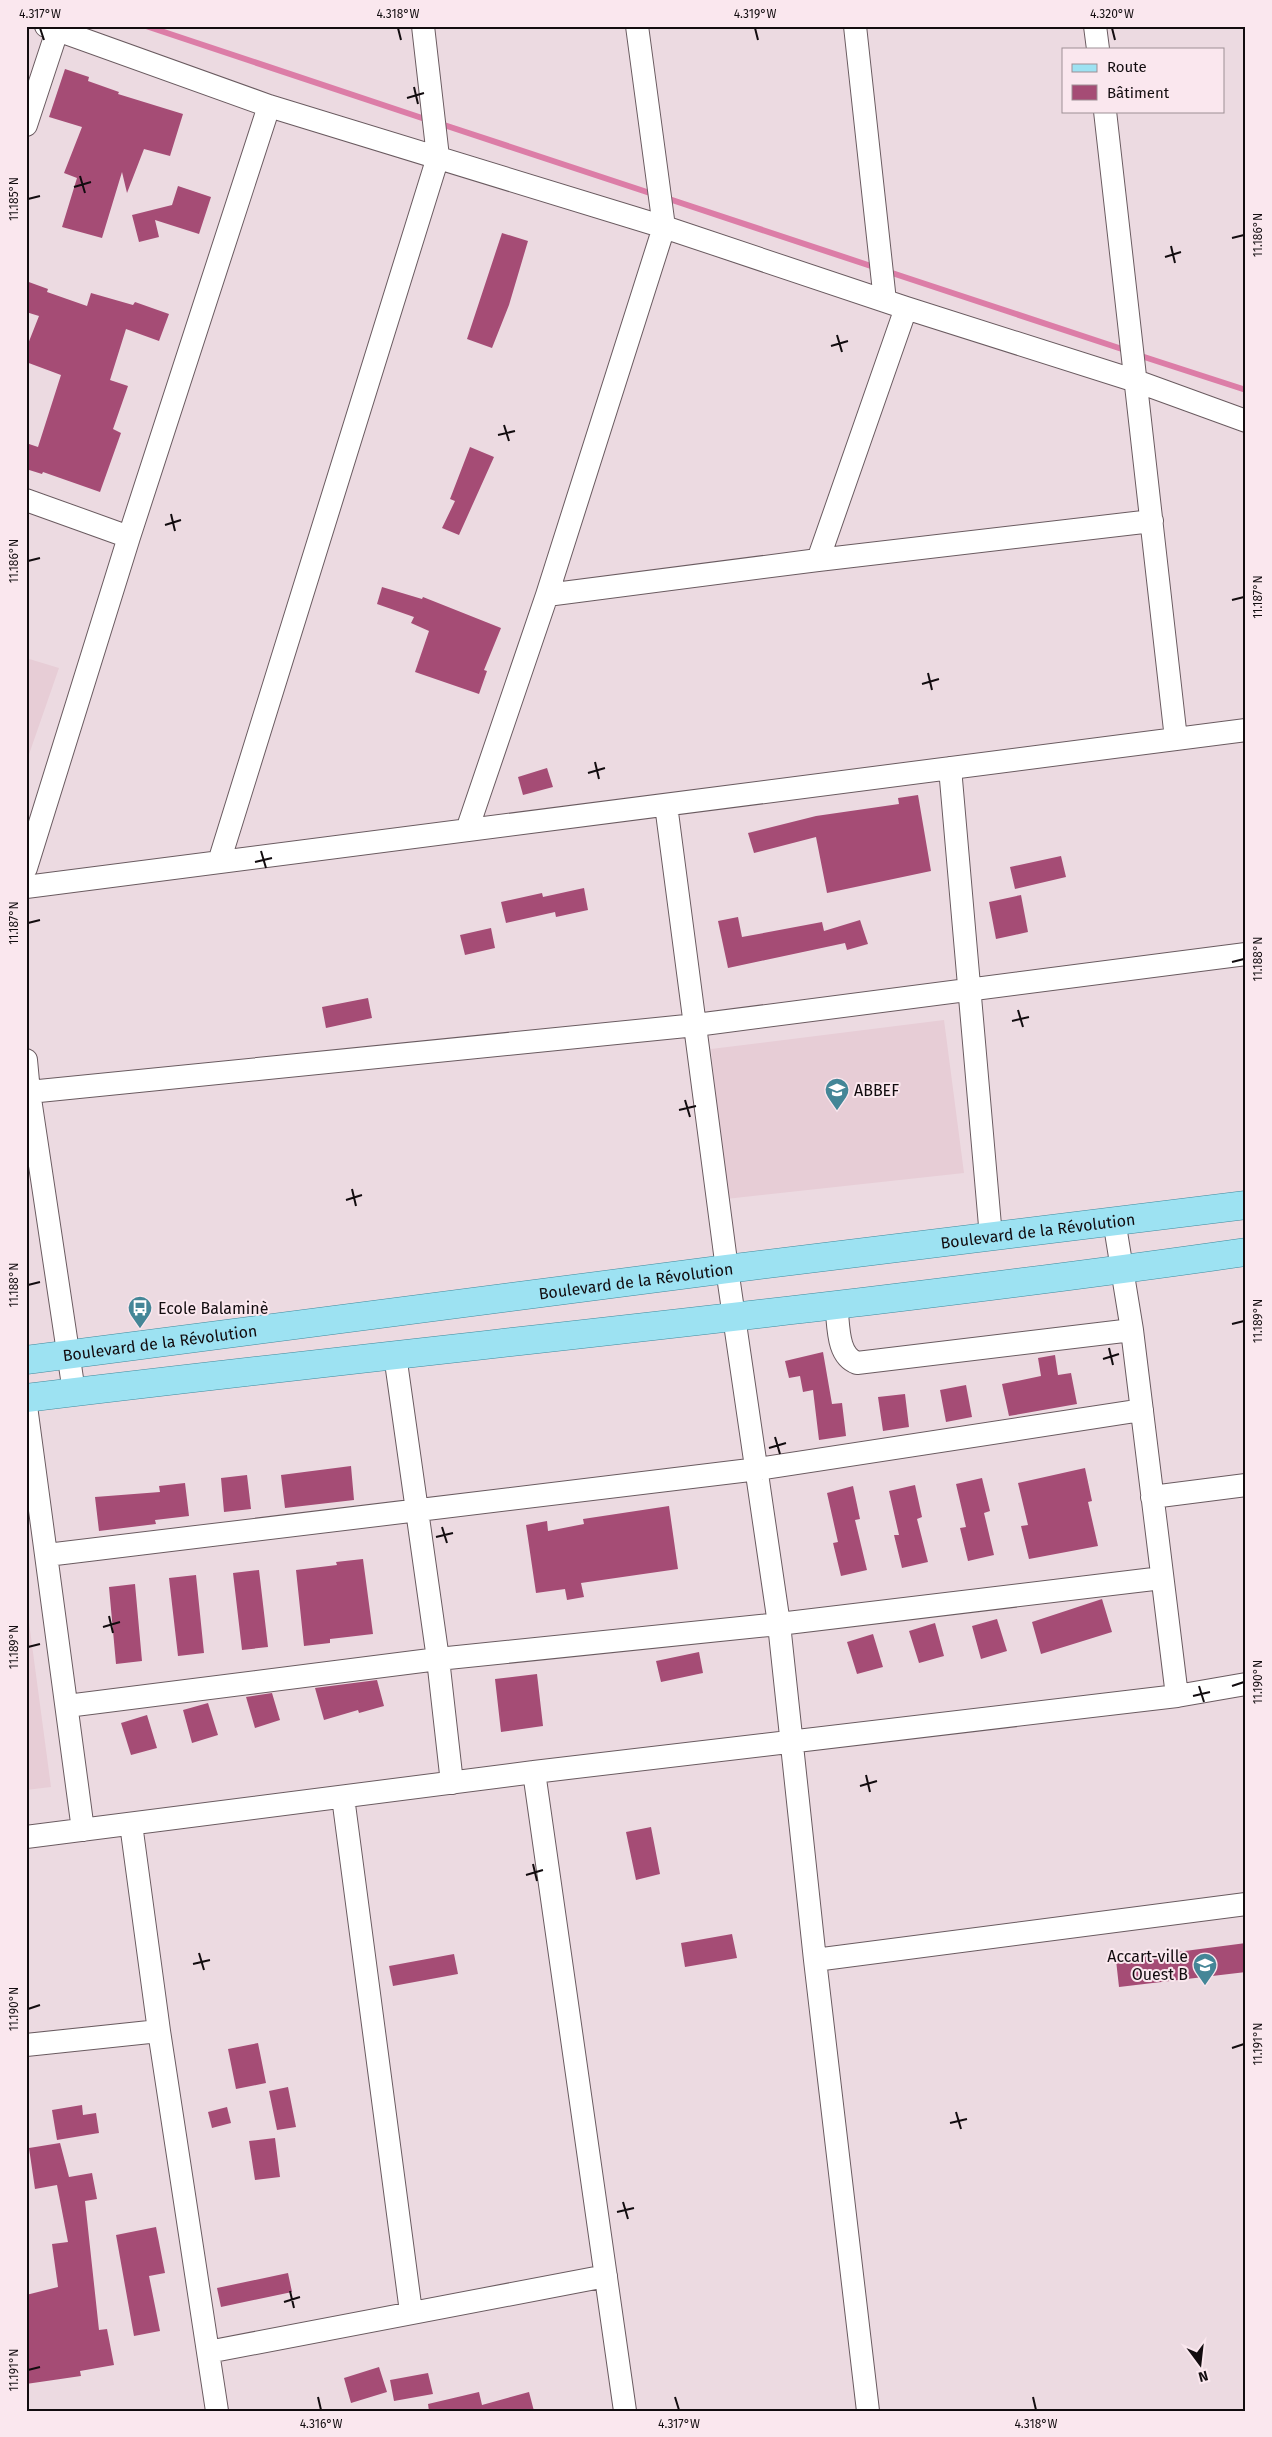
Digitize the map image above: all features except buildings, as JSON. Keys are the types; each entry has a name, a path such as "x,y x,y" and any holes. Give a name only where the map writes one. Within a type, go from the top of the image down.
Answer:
{"main road":[{"name":"Boulevard de la Révolution","path":"26,1360 728,1269 1246,1205"},
{"path":"26,1398 735,1317 1122,1270 1246,1252"}],"street":[{"path":"219,862 438,157 423,26"},
{"path":"467,830 547,596 664,227 637,26"},
{"path":"818,560 896,305 855,26"},
{"path":"1095,26 1098,48"},
{"path":"26,125 51,29 269,106 664,227 896,305 1136,381 1246,420"},
{"path":"26,868 129,536 269,106"},
{"path":"1105,112 1176,739"},
{"path":"26,500 129,536"},
{"path":"547,596 818,560 1152,521"},
{"path":"26,887 1246,730"},
{"path":"950,768 991,1237"},
{"path":"666,804 728,1269 779,1624 815,1960 868,2411"},
{"path":"29,1092 696,1025 1246,954"},
{"path":"26,1060 29,1092 74,1392"},
{"path":"1114,1220 1132,1330 1177,1696"},
{"path":"836,1304 843,1353 848,1360 857,1363 1132,1330"},
{"path":"395,1355 438,1659 452,1782"},
{"path":"26,1406 83,1830"},
{"path":"47,1555 758,1469 1142,1410"},
{"path":"1152,1497 1246,1485"},
{"path":"67,1706 438,1659 779,1624 1162,1578"},
{"path":"26,1837 452,1782 1177,1696 1246,1684"},
{"path":"534,1772 625,2411"},
{"path":"343,1797 412,2312"},
{"path":"131,1824 159,2031 217,2411"},
{"path":"815,1960 1246,1904"},
{"path":"26,2044 159,2031"},
{"path":"208,2352 606,2276"}],"shaded area":[{"path":"26,658 59,668 26,763"},
{"name":"ABBEF","path":"944,1020 964,1173 726,1199 711,1049"},
{"path":"26,1600 51,1787 26,1790"}],"waterway":[{"path":"146,26 428,120"},
{"path":"438,123 656,195"},
{"path":"666,198 877,268"},
{"path":"886,271 1128,351"},
{"path":"1138,355 1246,390"}],"place":[{"name":"ABBEF","path":"837,1111"},
{"name":"Ecole Balaminè","path":"140,1329"},
{"name":"Accart-ville Ouest B","path":"1205,1986"}]}
